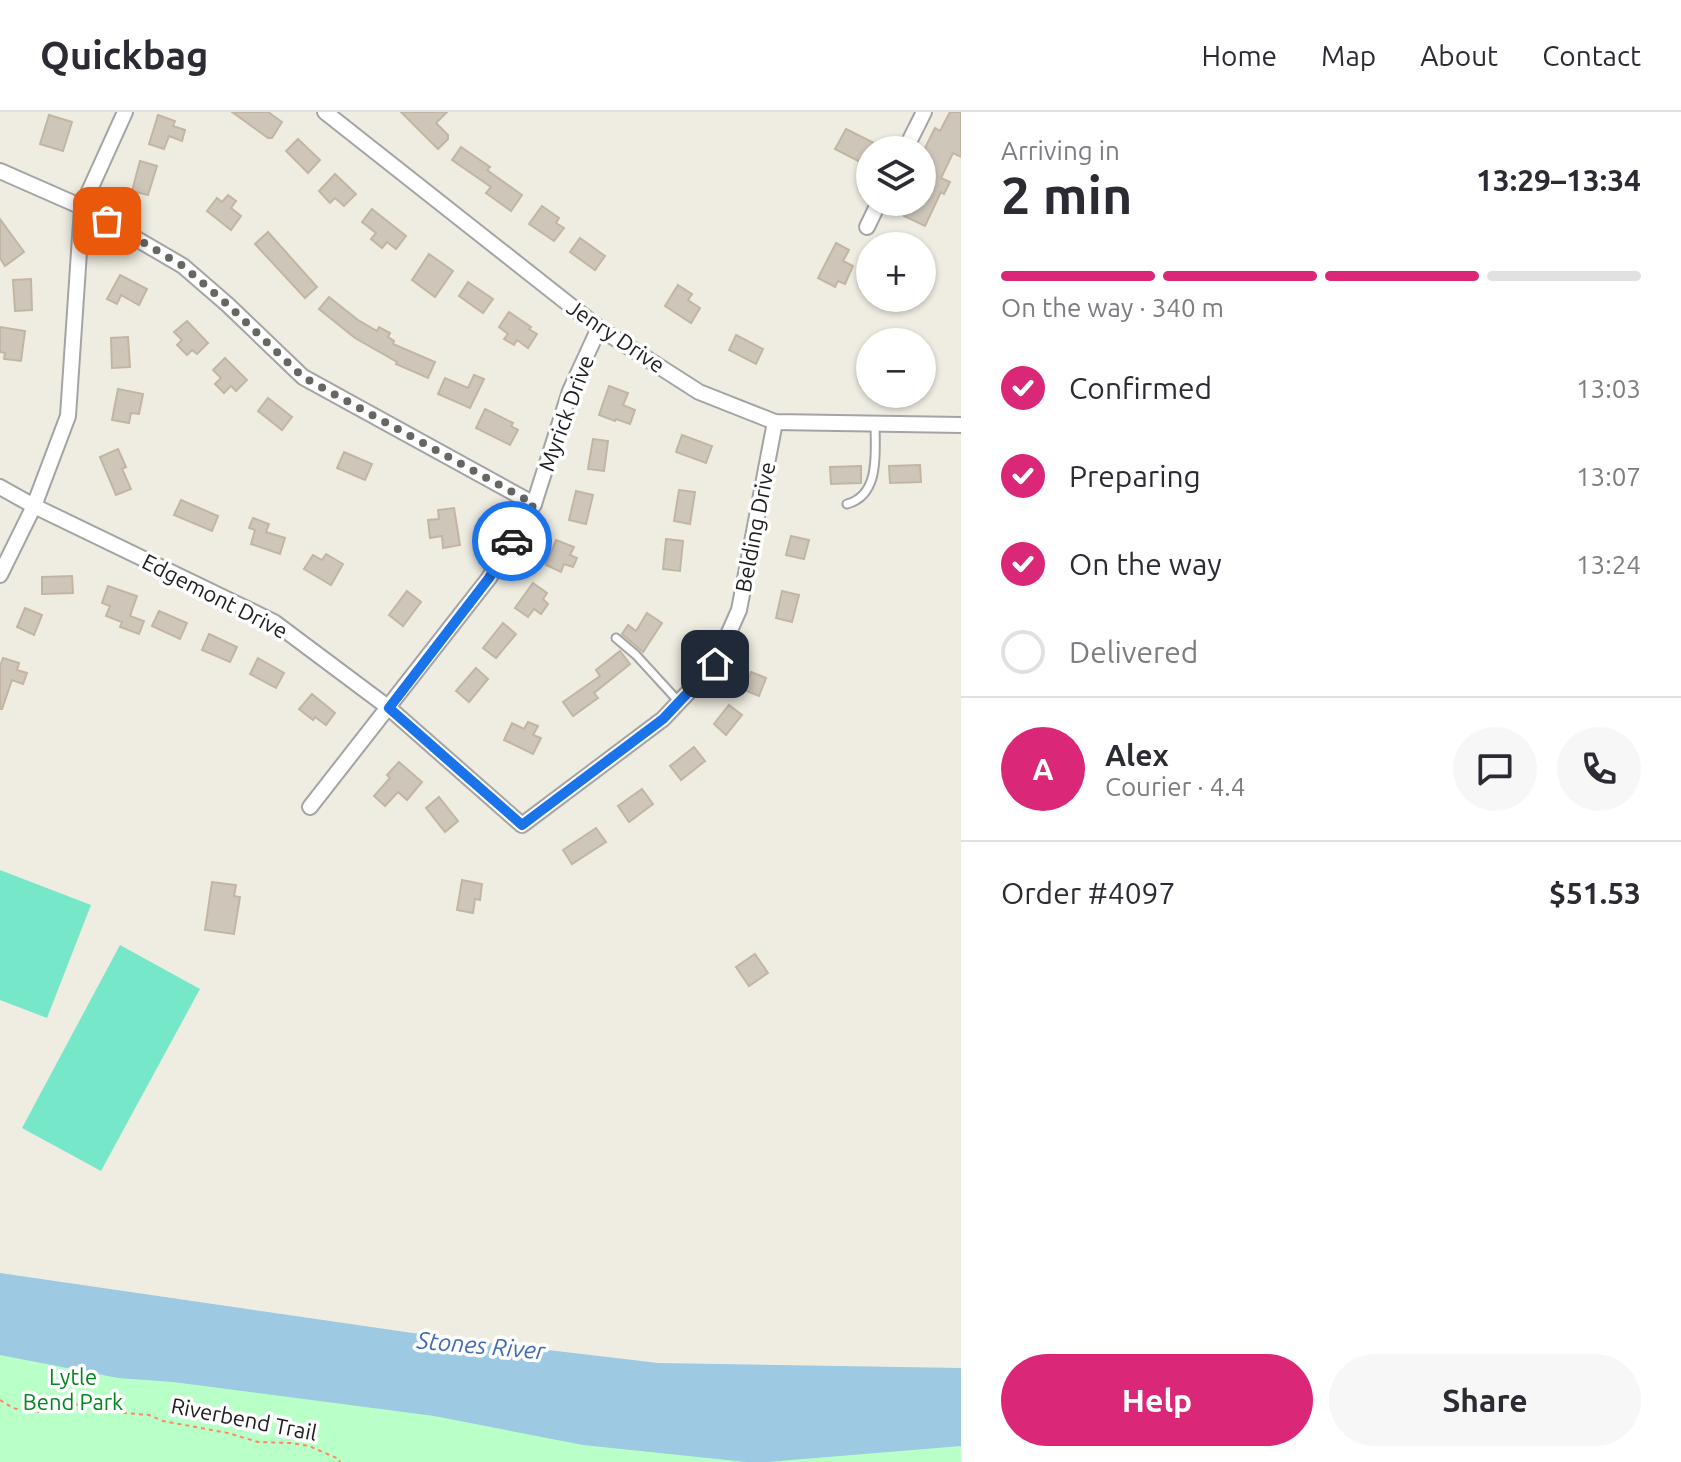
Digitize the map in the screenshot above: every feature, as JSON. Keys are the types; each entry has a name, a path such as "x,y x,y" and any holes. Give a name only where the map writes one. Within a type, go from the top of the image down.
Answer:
{"street":[{"path":"0,575 34,506 68,416 82,207 125,112"},
{"name":"Jenry Drive","path":"325,112 599,328 699,392 775,422 961,425"},
{"path":"912,136 924,112"},
{"path":"0,171 82,207 183,266 303,377 534,504"},
{"path":"867,227 872,216"},
{"name":"Myrick Drive","path":"310,807 489,578 534,504 570,391 599,328"},
{"name":"Belding Drive","path":"522,825 663,719 715,664 739,610 775,422"},
{"name":"Edgemont Drive","path":"0,487 274,622 389,708 522,825"}],"lane":[{"path":"847,504 866,493 873,476 875,423"},
{"path":"616,638 679,702"}],"path":[{"name":"Riverbend Trail","path":"0,1400 13,1408 33,1412 84,1403 99,1405 258,1442 309,1446 340,1462"}],"green space":[{"path":"0,870 91,905 47,1018 0,1000"},
{"path":"120,945 200,989 101,1171 22,1128"},
{"name":"Lytle Bend Park","path":"0,1306 491,1377 961,1387 961,1462 0,1462"}],"water":[{"name":"Stones River","path":"0,1273 447,1338 658,1363 961,1368 961,1446 746,1462 583,1445 434,1416 173,1382 118,1378 0,1355"}],"building":[{"path":"232,112 268,112 282,122 272,138 268,138"},
{"path":"401,112 447,112 436,123 448,139 438,149"},
{"path":"950,112 961,112 961,157 953,153 941,178 950,182 936,203 936,136 931,136 935,128 940,131"},
{"path":"49,115 72,122 63,151 40,144"},
{"path":"158,115 175,121 173,126 185,130 182,141 169,136 164,149 149,144"},
{"path":"846,129 860,136 856,136 856,160 835,149"},
{"path":"298,139 320,160 308,173 286,151"},
{"path":"461,147 522,195 511,211 486,193 491,187 452,160"},
{"path":"140,161 157,166 148,195 132,191"},
{"path":"335,174 356,194 344,206 335,198 330,203 319,191"},
{"path":"228,195 236,201 231,208 241,216 231,230 207,211 217,198 222,202"},
{"path":"542,206 559,218 556,223 564,228 554,241 529,224"},
{"path":"372,209 406,236 396,249 387,242 382,248 371,239 376,233 362,222"},
{"path":"904,216 930,216 925,226"},
{"path":"0,219 24,252 5,266 0,258"},
{"path":"268,232 317,287 305,298 255,244"},
{"path":"580,238 605,256 595,270 570,252"},
{"path":"836,243 849,250 843,261 853,266 845,284 838,281 835,287 818,278"},
{"path":"429,254 453,271 435,297 412,280"},
{"path":"120,275 147,289 139,305 121,295 117,304 107,299"},
{"path":"31,279 32,310 15,311 13,280"},
{"path":"468,282 493,299 483,313 459,296"},
{"path":"678,285 692,294 688,300 700,308 691,323 665,306"},
{"path":"329,297 358,320 377,331 379,327 390,333 388,337 394,341 393,344 435,362 428,378 396,364 355,338 319,309"},
{"path":"509,312 537,334 528,348 517,340 514,345 504,339 508,334 499,327"},
{"path":"187,321 208,343 197,354 192,350 187,355 177,345 182,340 174,332"},
{"path":"0,327 25,331 21,361 4,359 5,353 0,352"},
{"path":"736,335 763,349 756,364 729,350"},
{"path":"128,337 130,367 112,368 111,338"},
{"path":"225,358 247,380 236,391 231,386 224,393 215,384 221,378 213,370"},
{"path":"474,375 484,379 470,408 438,394 445,378 468,388"},
{"path":"609,386 628,393 623,405 635,410 630,424 599,415"},
{"path":"118,389 143,394 139,414 131,413 129,423 112,420"},
{"path":"268,398 292,417 282,430 258,411"},
{"path":"485,409 513,423 511,426 518,430 510,445 476,428"},
{"path":"682,435 712,446 706,463 676,452"},
{"path":"593,439 608,441 604,471 588,469"},
{"path":"118,449 131,489 116,495 100,457"},
{"path":"344,452 372,464 365,480 337,468"},
{"path":"920,465 921,482 890,483 889,466"},
{"path":"861,466 861,483 831,484 830,467"},
{"path":"679,490 695,492 690,524 674,521"},
{"path":"576,491 593,495 586,524 569,520"},
{"path":"181,500 218,516 212,531 174,515"},
{"path":"454,508 460,545 443,548 442,536 430,538 428,520 439,519 438,510"},
{"path":"253,518 269,524 266,532 285,538 280,554 251,544 255,530 249,528"},
{"path":"791,536 809,540 804,559 786,555"},
{"path":"666,539 683,541 680,571 663,569"},
{"path":"556,540 574,547 570,555 577,558 573,567 564,564 561,572 546,565"},
{"path":"326,554 343,564 331,585 304,569 313,555 322,560"},
{"path":"72,576 73,593 42,594 42,577"},
{"path":"533,583 547,593 543,599 548,604 541,614 534,609 528,617 515,608"},
{"path":"108,586 137,596 130,616 144,621 139,634 120,627 122,622 106,616 110,606 102,603"},
{"path":"407,591 421,602 403,626 389,615"},
{"path":"782,591 799,595 792,622 776,618"},
{"path":"25,608 42,615 34,635 17,627"},
{"path":"159,611 187,623 180,639 152,626"},
{"path":"647,613 662,623 643,652 622,634 628,625 636,631"},
{"path":"503,623 516,634 496,658 483,648"},
{"path":"209,634 237,647 230,662 202,650"},
{"path":"620,651 630,664 594,693 598,698 573,716 563,702 600,676 596,670"},
{"path":"3,658 19,663 17,670 27,673 23,684 12,680 0,709 0,666"},
{"path":"258,658 284,673 276,688 250,674"},
{"path":"476,668 488,679 469,702 456,691"},
{"path":"751,672 766,678 759,696 744,690"},
{"path":"312,694 335,713 326,725 299,709"},
{"path":"729,705 742,715 726,735 714,724"},
{"path":"528,722 538,726 533,735 541,738 533,754 504,740 512,723 524,729"},
{"path":"694,747 705,761 681,780 670,766"},
{"path":"399,762 422,782 407,800 398,792 385,806 374,796"},
{"path":"642,789 653,804 629,822 618,806"},
{"path":"439,797 458,821 445,832 426,808"},
{"path":"596,828 606,842 572,864 563,850"},
{"path":"462,880 482,884 480,900 475,899 473,913 457,910"},
{"path":"212,882 236,885 234,896 240,897 234,934 205,930"},
{"path":"755,954 768,973 749,986 736,967"}],"way so far":[{"path":"107,221 183,266 303,377 534,504 512,541"}],"route":[{"path":"512,541 489,578 389,708 522,825 663,719 715,664"}]}
